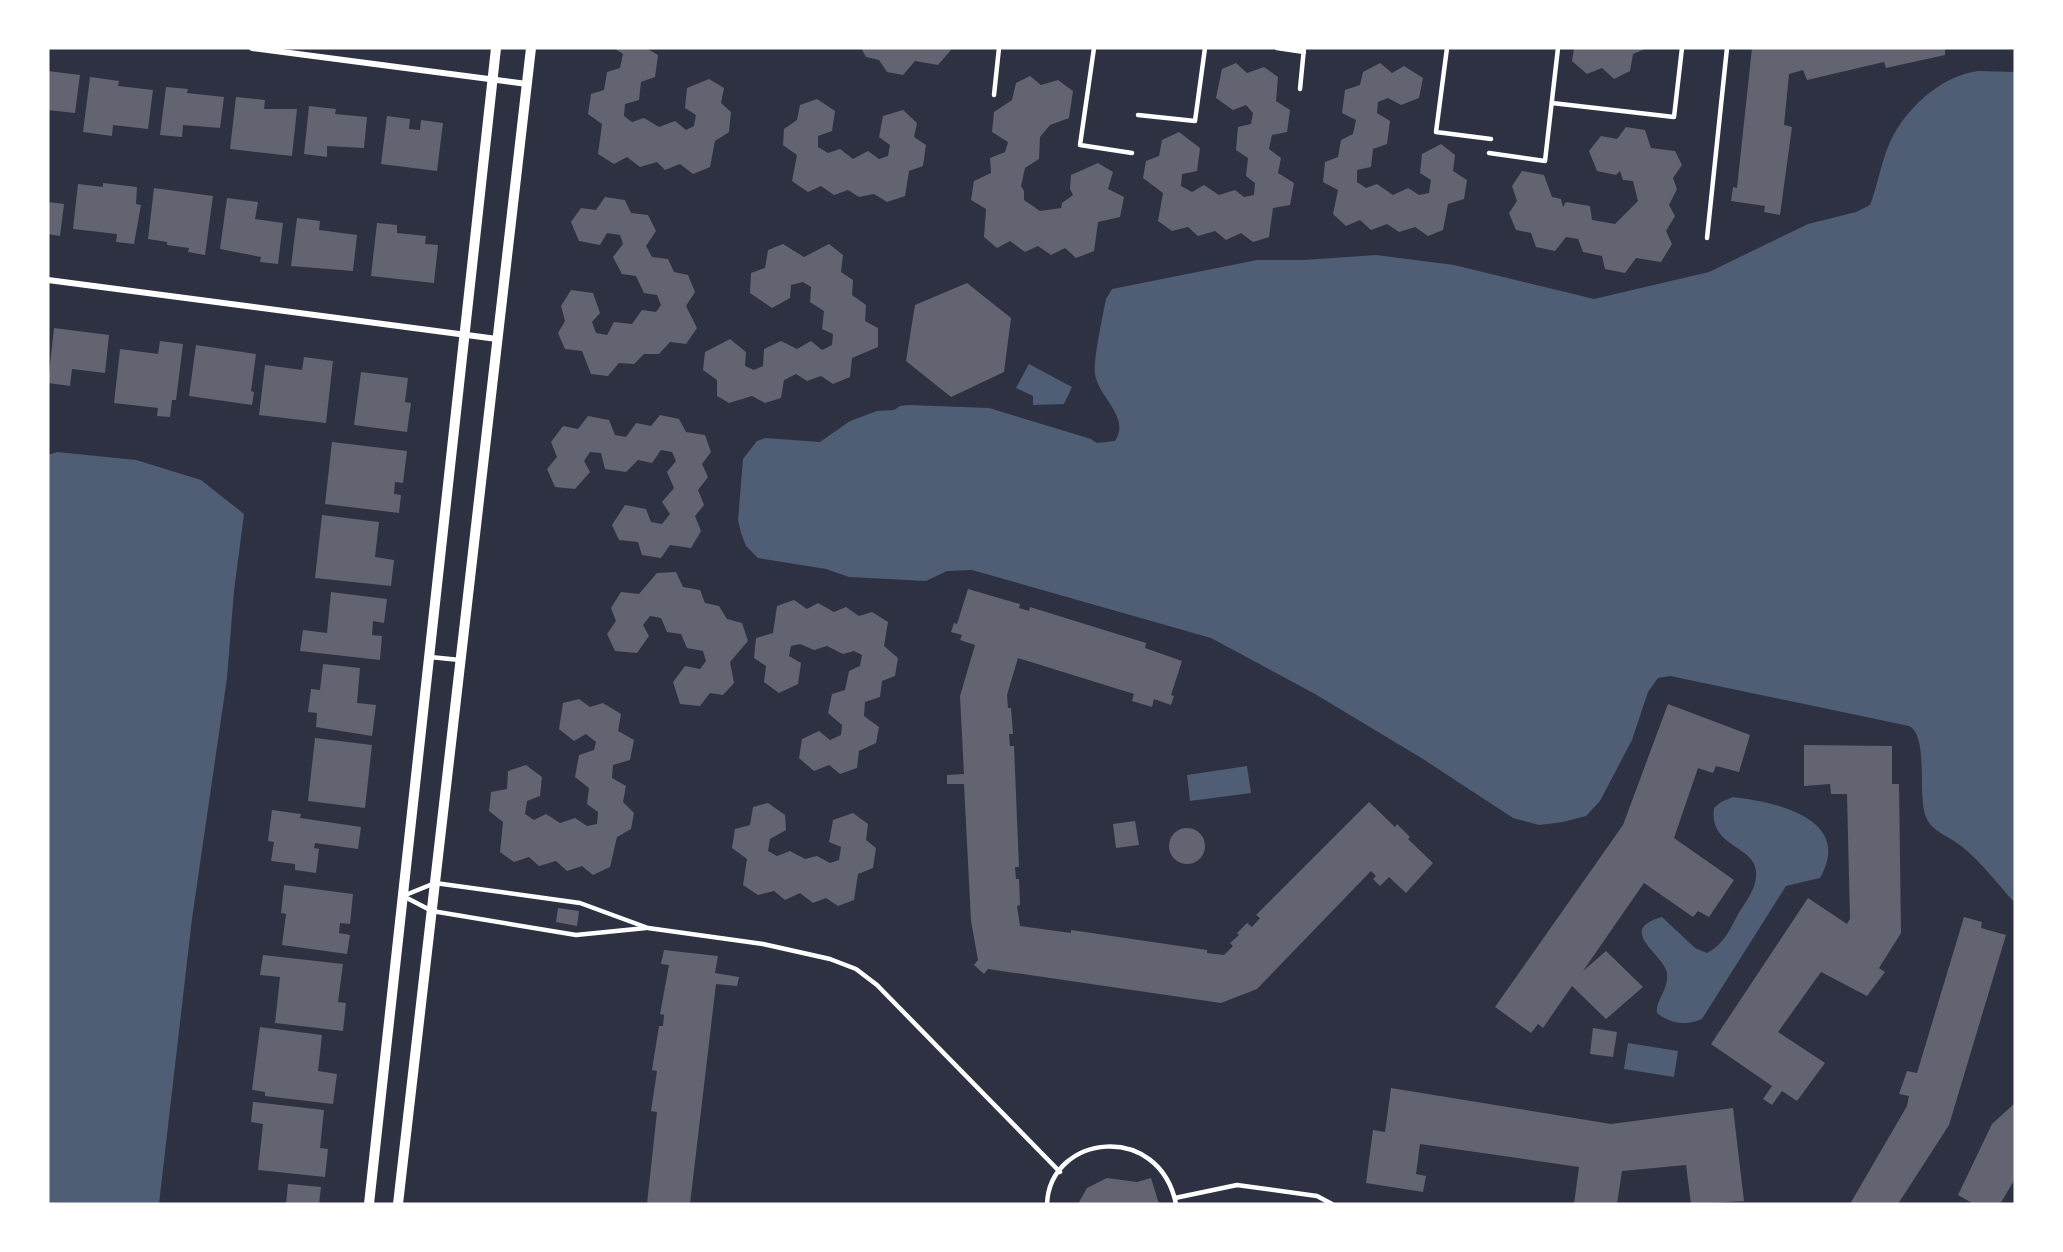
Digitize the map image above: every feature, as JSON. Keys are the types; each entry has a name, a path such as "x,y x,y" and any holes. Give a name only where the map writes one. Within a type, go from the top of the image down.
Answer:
{"street":[{"path":"252,48 526,84"},
{"path":"369,1204 496,48"},
{"path":"398,1204 531,48"},
{"path":"48,280 497,339"}],"lane":[{"path":"994,95 999,48"},
{"path":"1093,48 1080,145 1132,153"},
{"path":"1138,115 1195,121 1205,48"},
{"path":"1277,48 1304,50 1300,89"},
{"path":"1447,48 1436,132 1491,139"},
{"path":"1489,153 1545,161 1558,48"},
{"path":"1552,103 1674,117 1682,48"},
{"path":"1707,238 1727,48"},
{"path":"430,657 460,660"},
{"path":"403,896 435,883 580,903 648,928 795,950 856,969 878,985 1060,1172"},
{"path":"403,896 432,911 576,935 648,928"},
{"path":"1047,1204 1054,1180 1066,1164 1083,1152 1103,1146 1123,1146 1144,1154 1162,1168 1173,1188 1176,1204"},
{"path":"1175,1198 1237,1185 1317,1196 1332,1204"}],"water":[{"path":"1978,71 2015,72 2015,903 1968,852 1932,826 1926,817 1922,795 1919,741 1909,726 1670,676 1658,678 1648,692 1632,740 1600,801 1586,816 1539,825 1513,818 1423,759 1315,694 1211,638 972,570 947,571 926,581 849,577 826,569 758,558 746,546 741,533 738,520 743,459 757,441 765,438 820,442 850,421 877,411 894,410 900,406 909,405 989,408 1091,439 1097,443 1115,441 1119,432 1119,424 1095,374 1106,299 1112,289 1257,260 1304,260 1376,255 1454,265 1594,299 1709,272 1808,224 1856,212 1870,205 1890,142 1901,123 1919,102 1941,85"},
{"path":"1029,364 1072,387 1064,404 1033,405 1033,396 1016,388"},
{"path":"57,452 136,460 201,480 244,514 234,591 227,678 192,919 159,1204 48,1204 48,455"},
{"path":"1247,766 1251,793 1190,801 1187,775"},
{"path":"1733,797 1769,803 1805,817 1818,827 1827,841 1828,857 1820,878 1786,886 1702,1019 1690,1023 1673,1022 1657,1013 1658,1004 1666,985 1667,973 1646,943 1642,935 1643,929 1649,922 1662,917 1695,948 1707,953 1726,936 1752,892 1756,877 1755,866 1750,858 1726,840 1714,822 1714,808"},
{"path":"1628,1043 1678,1051 1674,1077 1624,1069"}],"building":[{"path":"614,48 646,48 658,55 655,77 641,82 639,100 625,104 624,116 632,122 644,118 659,127 675,121 686,130 694,126 696,115 685,108 687,88 709,79 724,88 721,103 731,112 729,132 715,141 710,167 693,174 680,164 665,170 657,162 640,167 627,157 614,164 598,154 602,124 588,114 591,94 604,90 607,72 620,68 623,54"},
{"path":"861,48 950,48 951,50 938,65 915,61 903,75 887,72 879,60 866,57"},
{"path":"1574,48 1647,48 1633,54 1630,71 1614,79 1602,68 1587,74 1572,61"},
{"path":"1752,48 1945,48 1945,55 1886,68 1884,62 1807,80 1803,70 1789,74 1784,125 1792,127 1780,215 1764,212 1765,206 1731,201 1733,187 1737,188"},
{"path":"1236,63 1247,73 1264,67 1278,77 1276,101 1290,110 1287,132 1272,135 1269,149 1281,158 1278,173 1294,183 1290,205 1273,208 1269,237 1253,242 1241,233 1226,240 1215,231 1198,236 1188,227 1172,231 1158,221 1163,193 1143,178 1146,161 1159,156 1162,140 1179,132 1200,148 1197,171 1182,174 1181,186 1192,192 1204,185 1219,195 1235,190 1244,197 1254,195 1255,183 1246,176 1248,158 1236,150 1238,127 1251,124 1253,113 1246,105 1233,110 1216,98 1222,69"},
{"path":"1380,63 1392,73 1404,66 1423,78 1419,98 1401,105 1388,98 1378,102 1377,113 1390,121 1387,144 1373,149 1371,167 1357,170 1357,182 1366,188 1377,184 1393,195 1408,188 1419,195 1429,193 1431,180 1420,173 1422,154 1441,144 1455,155 1453,171 1467,180 1464,199 1448,204 1443,230 1428,236 1415,227 1399,232 1387,224 1371,230 1360,220 1346,226 1333,214 1338,190 1323,182 1325,162 1338,157 1341,140 1353,134 1356,120 1342,113 1345,90 1360,85 1363,72"},
{"path":"48,71 80,75 75,113 48,110"},
{"path":"1030,76 1041,85 1058,80 1073,91 1069,118 1050,125 1040,137 1039,159 1025,168 1021,186 1024,191 1024,200 1040,211 1061,208 1062,203 1073,195 1070,189 1071,175 1098,163 1113,172 1108,189 1124,197 1120,217 1098,222 1094,251 1076,258 1065,248 1051,255 1038,246 1025,252 1010,241 997,248 984,237 986,209 971,200 974,181 991,173 990,158 1005,152 1008,142 992,132 994,112 1012,100 1016,83"},
{"path":"90,77 119,81 118,86 153,90 148,129 113,125 112,136 83,132"},
{"path":"166,87 188,89 187,93 224,97 220,128 183,125 182,137 160,135"},
{"path":"236,97 265,100 264,109 297,109 292,156 230,149"},
{"path":"817,99 835,111 832,131 818,136 818,147 828,153 840,149 853,159 868,151 879,159 888,156 890,145 879,137 883,116 903,110 917,123 914,137 926,145 923,166 909,171 905,196 887,202 874,194 859,197 848,190 834,195 821,186 808,192 792,181 797,155 783,145 784,129 797,120 800,105"},
{"path":"309,106 336,109 335,114 367,117 364,148 327,146 327,157 304,154"},
{"path":"387,116 410,119 409,129 420,130 421,120 443,123 437,171 381,164"},
{"path":"1626,127 1645,130 1651,148 1675,151 1682,165 1673,178 1677,189 1669,205 1675,216 1666,231 1672,244 1661,262 1636,258 1625,273 1605,269 1602,256 1583,252 1578,239 1566,237 1555,251 1536,247 1531,233 1516,230 1509,213 1517,201 1512,186 1522,171 1544,175 1552,197 1561,199 1563,207 1566,202 1590,206 1592,220 1615,224 1638,201 1633,181 1623,180 1620,171 1616,175 1597,171 1589,151 1601,136 1617,139"},
{"path":"103,183 137,187 136,204 141,205 134,244 116,242 117,234 73,229 78,184 103,187"},
{"path":"154,188 213,196 205,255 188,252 189,248 148,239"},
{"path":"605,197 625,200 631,213 648,215 656,231 646,246 652,257 668,259 674,272 688,275 695,292 686,306 697,328 686,344 670,342 659,354 644,354 634,364 619,363 608,376 591,374 582,351 565,349 558,333 565,321 561,306 571,290 593,293 600,313 592,322 596,333 607,335 614,322 632,324 642,310 656,312 661,305 657,295 644,293 636,276 622,274 613,257 623,244 620,235 607,233 600,245 579,241 571,222 581,208 596,210"},
{"path":"227,198 258,202 255,219 283,223 278,264 260,262 261,257 220,249"},
{"path":"48,202 64,204 60,236 48,234"},
{"path":"297,218 320,221 319,230 357,235 353,271 291,266"},
{"path":"377,223 397,225 397,233 426,236 425,244 438,245 434,283 371,276"},
{"path":"783,244 804,257 829,244 843,255 841,272 853,280 852,295 866,305 865,321 878,328 878,347 852,358 850,377 833,384 821,376 807,381 796,374 784,380 781,398 765,403 752,396 729,403 717,396 717,380 703,370 705,352 730,339 746,352 745,366 754,370 763,366 764,349 781,341 797,349 811,341 822,350 832,345 833,334 822,329 824,311 810,302 811,287 803,282 791,285 790,298 772,308 750,293 751,273 765,268 768,250"},
{"path":"967,283 1011,318 1004,372 951,397 906,361 915,305"},
{"path":"54,328 109,335 105,373 72,369 70,386 48,383"},
{"path":"160,341 183,344 176,400 172,400 170,417 157,416 158,408 114,403 120,349 158,354"},
{"path":"196,345 256,354 251,391 254,392 252,405 189,396"},
{"path":"304,357 333,361 326,423 259,415 265,365 302,370"},
{"path":"361,372 408,378 405,402 411,403 407,432 354,425"},
{"path":"660,415 679,419 686,432 705,435 711,452 702,464 708,477 698,490 704,505 695,516 701,531 691,548 670,545 661,558 642,555 638,542 619,540 612,525 625,505 646,509 651,522 662,524 670,514 662,502 674,488 667,472 676,461 672,452 661,450 652,463 638,460 626,472 605,469 601,453 590,452 584,461 590,472 575,489 555,487 547,469 557,457 551,442 563,426 578,429 588,416 609,420 615,435 626,437 636,423 651,426"},
{"path":"332,442 407,451 403,483 395,482 394,494 401,495 399,513 325,504"},
{"path":"322,515 379,522 375,557 394,560 391,586 315,578"},
{"path":"676,572 683,587 700,590 705,603 719,606 727,619 742,623 748,641 730,662 734,683 723,695 710,693 700,706 680,704 673,682 685,666 700,669 706,661 703,651 687,648 681,634 667,632 661,618 650,616 643,625 649,636 637,653 615,651 607,634 616,621 611,608 621,592 639,594 657,573"},
{"path":"968,589 1020,604 1019,608 1029,611 1030,607 1146,643 1145,648 1182,661 1171,695 1174,696 1171,705 1154,699 1152,707 1132,701 1134,694 1018,658 1007,695 1008,708 1011,708 1013,734 1009,734 1010,746 1014,746 1019,867 1015,867 1016,879 1019,879 1020,905 1017,906 1020,926 1071,933 1071,930 1207,950 1207,953 1224,955 1233,946 1230,943 1239,935 1237,933 1247,923 1252,927 1260,918 1256,915 1369,802 1395,827 1397,824 1410,837 1408,839 1433,863 1406,893 1389,877 1380,886 1373,879 1376,876 1371,871 1257,989 1221,1003 988,969 984,974 974,965 978,960 971,921 964,784 947,784 947,775 964,774 960,696 975,645 960,640 962,635 951,632 954,623 957,624"},
{"path":"331,592 387,599 384,623 373,621 372,635 382,636 380,660 300,651 303,630 327,633"},
{"path":"794,600 807,609 818,603 834,612 846,607 859,616 872,612 888,622 884,646 898,658 895,676 882,681 880,697 865,702 864,716 879,727 876,743 859,751 857,768 840,774 829,765 814,771 799,758 802,739 819,731 830,740 841,735 842,725 828,713 832,694 845,690 849,671 860,666 862,655 854,651 843,654 827,646 814,650 800,644 791,646 789,656 801,663 798,684 779,693 764,682 766,666 754,658 756,638 773,633 777,606"},
{"path":"323,664 360,668 357,703 376,705 372,736 316,727 317,713 308,712 311,689 320,690"},
{"path":"579,699 590,707 603,703 621,714 618,731 634,740 630,760 613,765 612,778 626,786 623,802 634,813 631,829 617,837 610,867 593,875 582,866 567,871 556,861 539,866 529,857 514,862 500,852 503,822 489,811 491,792 507,789 508,771 526,765 542,777 540,796 527,801 525,814 534,820 546,814 560,823 575,818 587,826 597,824 598,812 587,804 589,788 575,777 579,755 594,750 596,742 586,734 574,741 559,729 563,703"},
{"path":"1668,704 1750,735 1739,772 1716,766 1713,773 1698,768 1674,838 1734,880 1709,917 1698,911 1693,917 1644,883 1583,971 1606,951 1643,987 1606,1019 1572,986 1543,1028 1538,1024 1531,1033 1495,1007 1623,825"},
{"path":"315,738 372,745 365,808 308,801"},
{"path":"1804,745 1892,746 1892,784 1899,784 1901,933 1879,968 1885,972 1867,996 1821,972 1778,1032 1825,1063 1797,1101 1782,1091 1772,1105 1763,1099 1772,1086 1711,1044 1808,898 1847,924 1850,919 1847,794 1831,794 1830,784 1804,786"},
{"path":"768,803 785,815 786,830 770,839 768,851 777,856 790,851 805,859 817,856 830,863 839,860 841,847 829,842 833,820 853,813 868,824 866,840 876,848 873,868 858,874 854,900 838,906 826,898 813,903 800,893 785,900 774,891 758,895 743,885 747,859 732,848 735,829 750,825 753,807"},
{"path":"272,810 301,814 300,818 361,827 358,849 315,843 314,848 319,849 316,873 295,870 295,864 271,861 274,842 268,841"},
{"path":"1135,821 1139,845 1116,848 1113,824"},
{"path":"1187,828 1200,833 1205,846 1200,859 1187,864 1174,859 1169,846 1174,833"},
{"path":"284,885 353,894 350,924 340,923 339,933 350,935 347,954 282,945 286,914 281,913"},
{"path":"558,908 579,911 577,926 556,922"},
{"path":"1964,917 1982,922 1981,928 2006,935 1949,1125 1898,1204 1850,1204 1907,1106 1909,1096 1899,1094 1907,1071 1917,1073"},
{"path":"664,950 718,956 715,973 739,977 737,986 716,984 690,1204 647,1204 657,1112 651,1111 657,1071 652,1070 659,1026 663,1026 664,1015 660,1014 669,965 661,964"},
{"path":"263,955 343,964 338,1002 346,1003 343,1031 275,1023 280,977 260,975"},
{"path":"260,1027 322,1035 318,1071 337,1074 333,1104 265,1096 265,1092 252,1090"},
{"path":"1593,1028 1617,1032 1613,1057 1590,1054"},
{"path":"1391,1088 1611,1124 1733,1108 1744,1201 1691,1204 1686,1165 1622,1171 1617,1204 1574,1204 1579,1167 1420,1144 1416,1174 1426,1176 1423,1192 1366,1183 1373,1130 1385,1132"},
{"path":"253,1102 324,1110 320,1148 328,1149 325,1177 258,1170 263,1124 251,1122"},
{"path":"2015,1103 2015,1179 2000,1204 1974,1204 1958,1195 1992,1124"},
{"path":"1107,1178 1137,1182 1151,1178 1159,1204 1078,1204 1087,1188"},
{"path":"288,1184 321,1187 319,1204 286,1204"}]}
